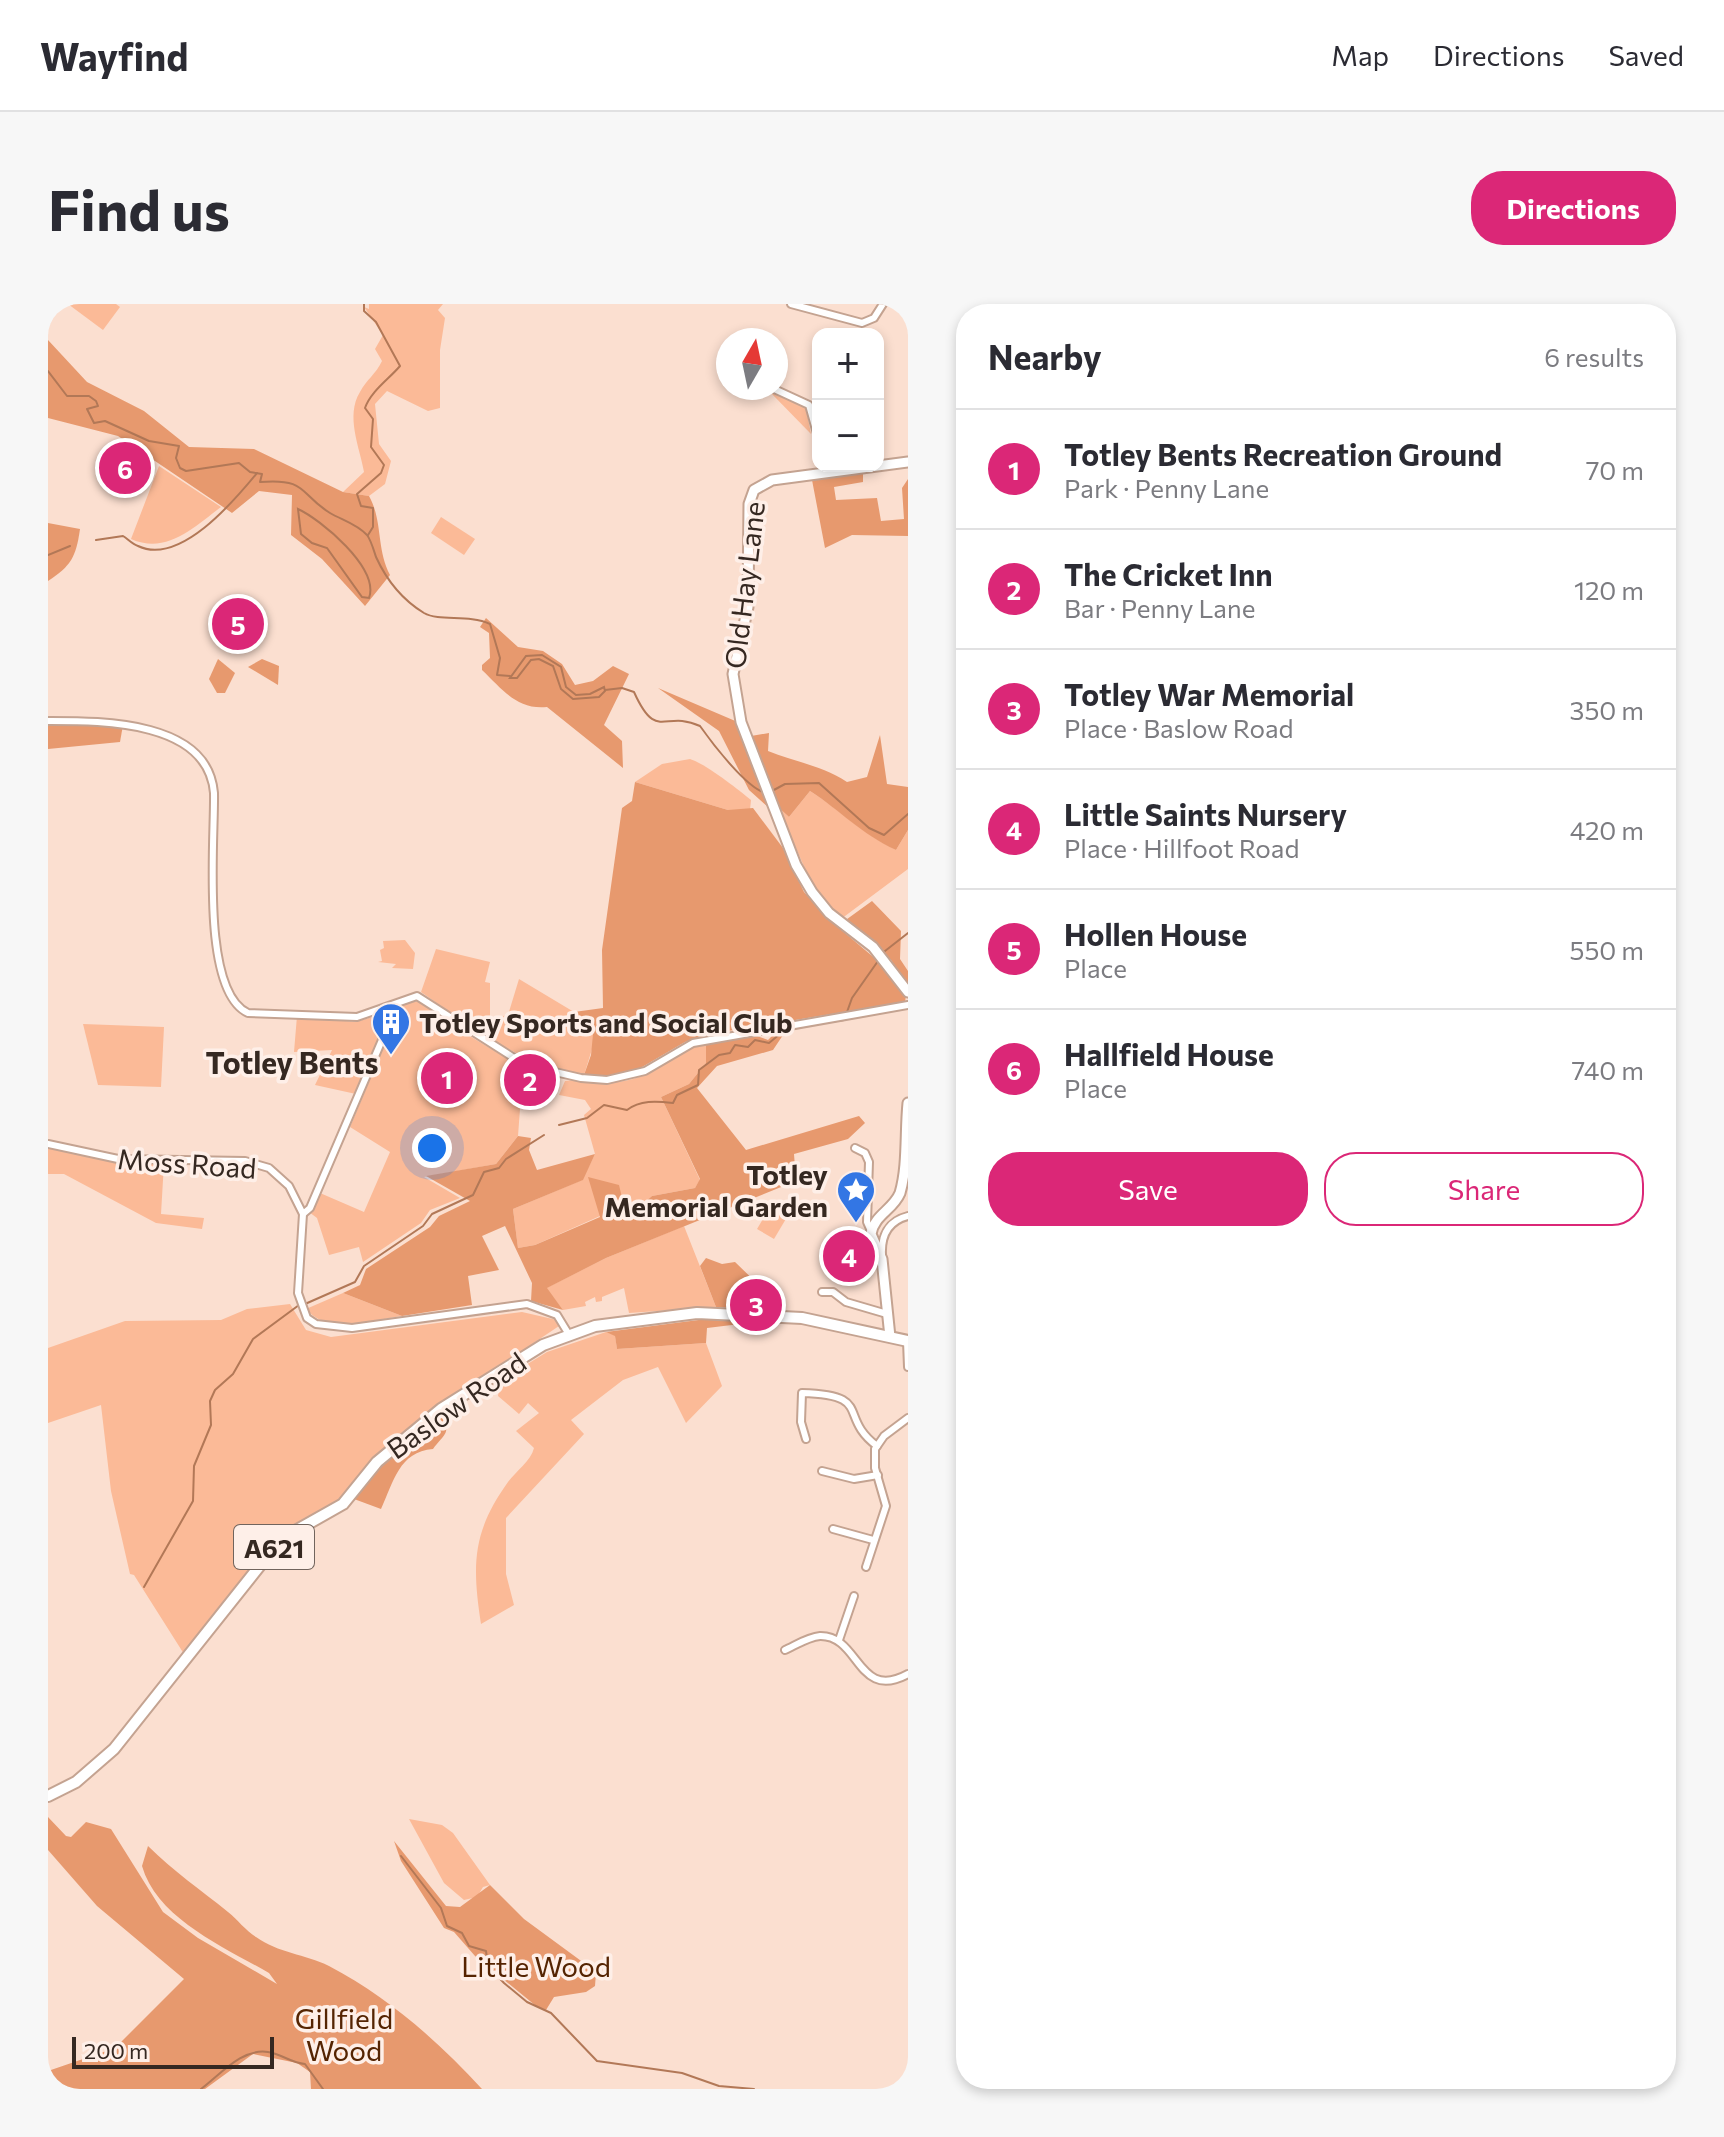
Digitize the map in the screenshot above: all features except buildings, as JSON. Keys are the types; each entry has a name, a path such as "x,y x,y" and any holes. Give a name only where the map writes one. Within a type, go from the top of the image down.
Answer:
{"main road":[{"name":"Baslow Road","path":"48,1796 76,1782 114,1749 281,1539 343,1504 377,1462 441,1409 504,1367 568,1333 631,1319 697,1313 802,1318 908,1341"}],"street":[{"path":"791,304 862,323 874,318 883,304"},
{"path":"788,395 812,410"},
{"name":"Old Hay Lane","path":"884,464 908,462"},
{"name":"Old Hay Lane","path":"819,472 772,480 758,487 750,498 748,607 739,633 733,681 736,706 781,828 812,892 829,913 873,947 908,992"},
{"path":"48,721 107,721 143,728 192,751 209,770 214,793 216,946 229,993 241,1010 260,1014 297,1013 346,1018 397,1005 412,996 421,997 449,1020 525,1065 581,1078 607,1080 645,1071 693,1043 908,1005"},
{"path":"397,1005 347,1126 310,1208 303,1214 299,1241 301,1304 316,1324 352,1328 527,1304 557,1315 568,1333"},
{"path":"871,1231 876,1219 901,1191 906,1171 908,1103"},
{"name":"Moss Road","path":"48,1144 118,1159 255,1163 269,1168 289,1186 303,1214"},
{"path":"855,1148 865,1153 869,1162 867,1222 882,1259"},
{"path":"890,1337 882,1259 886,1231 898,1219 908,1216"},
{"path":"822,1292 833,1292 846,1302 887,1314"},
{"path":"908,1341 908,1367"},
{"path":"806,1439 801,1422 802,1393 832,1394 848,1402 867,1438 877,1446"},
{"path":"866,1567 886,1503 874,1461 877,1446 908,1418"},
{"path":"822,1471 854,1479 878,1475"},
{"path":"833,1529 873,1540"},
{"path":"839,1640 854,1596"},
{"path":"785,1650 813,1637 839,1640 863,1670 876,1679 893,1682 908,1674"}],"shaded area":[{"path":"68,304 116,304 120,307 103,330"},
{"path":"369,304 443,304 438,310 445,318 440,350 440,408 428,411 387,391 375,404 379,444 391,461 385,484 369,496 343,492 364,472 355,432 354,411 360,392 382,361 375,349 383,335 364,307 369,309"},
{"path":"778,400 788,400 806,408 811,434"},
{"path":"159,466 221,507 179,536 156,544 144,543 131,539"},
{"path":"298,509 333,534 357,559 370,586 369,598 362,597 327,548 312,543 301,534"},
{"path":"441,517 475,539 464,555 431,533"},
{"path":"542,655 561,667 566,687 576,695 590,694 604,687 605,691 599,697 573,699 561,689 553,666 539,659 531,660 517,678 510,678 526,656"},
{"path":"690,759 751,800 750,810 728,810 635,782 662,764"},
{"path":"810,791 896,850 908,830 908,869 841,919 813,887 778,807 789,817"},
{"path":"405,940 415,953 413,969 392,968 396,964 378,962 382,961 380,950 384,948 383,941"},
{"path":"436,949 490,962 485,982 490,983 490,1019 485,1037 421,992"},
{"path":"519,979 594,1024 593,1046 584,1075 543,1067 493,1041 498,1017 508,1015"},
{"path":"420,1001 439,1014 446,1028 458,1029 523,1068 518,1136 496,1164 424,1177 460,1198 430,1210 421,1223 363,1262 359,1247 329,1255 317,1218 309,1212 320,1193 364,1212 390,1152 350,1127 399,1010 405,1003"},
{"path":"391,1011 356,1094 315,1085 332,1050 294,1052 297,1016 356,1022"},
{"path":"83,1024 164,1027 161,1087 98,1085"},
{"path":"706,1043 706,1063 689,1084 661,1097 700,1180 695,1188 652,1196 627,1219 600,1216 535,1245 518,1248 513,1209 582,1180 595,1154 584,1115 591,1109 585,1100 559,1095 565,1081 616,1082 633,1079"},
{"path":"48,1148 110,1161 164,1163 161,1214 204,1218 202,1229 156,1223 64,1174 48,1174"},
{"path":"773,1202 790,1212 774,1239 757,1229"},
{"path":"684,1226 716,1307 629,1313 624,1288 602,1297 602,1301 596,1302 595,1297 585,1302 586,1306 563,1310 546,1288 606,1258"},
{"path":"343,1293 402,1316 338,1324 315,1317 306,1309"},
{"path":"290,1304 306,1330 331,1337 522,1312 557,1320 559,1326 419,1420 338,1502 277,1537 184,1654 134,1575 130,1574 111,1491 101,1405 48,1423 48,1348 125,1321 221,1320 247,1309"},
{"path":"606,1332 615,1335 617,1349 706,1343 722,1386 686,1423 658,1367 623,1380 571,1420 584,1434 506,1518 506,1574 514,1605 481,1624 476,1566 481,1533 496,1500 534,1448 516,1431 539,1413 528,1403 519,1414 498,1396 499,1388 495,1384 547,1352"},
{"path":"409,1819 442,1825 453,1833 490,1885 483,1887 477,1897 464,1900 444,1883"}],"green space":[{"path":"48,340 87,382 144,411 189,447 254,449 343,492 369,496 390,575 365,606 322,559 291,535 292,495 259,491 232,513 118,436 48,418"},
{"path":"863,473 863,482 834,487 836,500 877,498 881,521 904,519 902,488 908,479 908,536 852,535 825,548 812,480"},
{"path":"48,523 80,529 71,560 48,581"},
{"path":"486,618 518,647 543,651 562,664 575,685 593,681 613,666 629,674 604,725 622,741 623,768 547,707 519,702 482,670 482,665 490,658 489,633 480,627"},
{"path":"218,659 235,673 225,693 217,693 209,679"},
{"path":"262,659 279,666 278,685 248,667"},
{"path":"658,688 740,723 768,807 749,790 719,731"},
{"path":"48,725 123,725 120,742 48,749"},
{"path":"769,733 768,751 819,768 847,782 867,777 880,735 887,784 908,787 908,830 896,850 872,837 810,791 789,817 778,807 751,736"},
{"path":"635,782 728,810 753,808 783,848 804,892 832,922 878,961 906,996 905,1002 722,1032 685,1042 637,1070 606,1076 584,1075 591,1055 594,1024 574,1012 603,1008 602,950 622,808 632,801"},
{"path":"872,901 901,931 900,959 908,971 908,985 891,960 843,922"},
{"path":"787,1029 773,1050 717,1066 697,1088 746,1150 859,1116 865,1123 848,1139 794,1154 796,1181 606,1258 547,1288 563,1310 531,1301 532,1283 505,1226 482,1236 499,1270 468,1276 472,1305 402,1316 343,1293 360,1285 366,1269 430,1227 439,1216 470,1201 426,1176 496,1164 518,1136 531,1138 529,1150 537,1170 595,1154 583,1180 513,1209 518,1248 535,1245 600,1217 588,1177 619,1185 627,1218 652,1196 695,1188 700,1179 661,1097 689,1084 706,1063 706,1043 757,1036 768,1040 776,1032"},
{"path":"706,1258 722,1264 735,1262 764,1290 779,1291 782,1310 760,1309 760,1302 753,1301 751,1309 716,1307 700,1266"},
{"path":"730,1318 740,1324 707,1328 706,1343 617,1349 615,1336 606,1332"},
{"path":"440,1413 446,1425 443,1436 433,1449 422,1451 405,1462 381,1509 354,1499 380,1466"},
{"name":"Gillfield Wood","path":"48,1817 66,1836 71,1837 86,1822 111,1829 163,1912 198,1938 277,1984 269,1973 195,1930 162,1902 142,1866 148,1846 256,1937 273,1947 329,1966 392,2006 430,2037 482,2089 311,2089 310,2072 297,2063 253,2054 205,2089 48,2089 48,2071 115,2048 184,1979 97,1906 48,1850"},
{"name":"Little Wood","path":"394,1841 446,1906 460,1907 490,1885 524,1919 596,1973 595,1986 586,1992 554,1997 546,2010 536,2006 475,1956 454,1932 444,1928 401,1861"}],"waterway":[{"path":"364,304 364,311 376,322 400,366 376,391 365,408 373,419 371,447 384,465 381,473 357,494 361,506 373,508 373,527 368,535"},
{"path":"48,371 67,396 89,396 96,401 98,406 87,409 94,423 105,421 149,441 179,446 176,458 180,468 186,471 239,463 250,472 262,474 260,482 295,485 330,513 367,535 390,582 416,608 431,616 473,619 490,624 500,658 497,675 510,676"},
{"path":"96,540 123,536 136,545 154,550 171,547 205,528 257,473"},
{"path":"48,555 70,546"},
{"path":"605,690 622,688 634,692 655,721 688,722 700,726 740,775 766,793"},
{"path":"772,791 785,784 819,783 869,828 884,835 908,814"},
{"path":"885,951 908,933"},
{"path":"847,1012 852,998 878,961"},
{"path":"816,1024 844,1020"},
{"path":"559,1125 587,1118 604,1105 627,1110 643,1103 673,1103 677,1095 698,1085 699,1070 719,1055 730,1053 735,1045 748,1047 755,1040 769,1043 786,1029"},
{"path":"305,1304 355,1282 364,1266 423,1226 432,1214 473,1195 484,1172 499,1168 506,1159 544,1135"},
{"path":"144,1587 193,1501 194,1466 211,1425 210,1401 215,1390 233,1374 253,1339 299,1305"},
{"path":"401,1856 441,1908 447,1926 462,1933 469,1946 486,1951 488,1966 504,1983 527,2002 551,2013 597,2061 682,2073 719,2086 754,2089"},
{"path":"201,2089 232,2063 258,2052 273,2053 305,2064 323,2089"}],"place":[{"name":"Hallfield House","path":"125,468"},
{"name":"Hollen House","path":"238,624"},
{"name":"Totley Sports and Social Club","path":"391,1056"},
{"name":"Totley Bents Recreation Ground","path":"447,1078"},
{"name":"The Cricket Inn","path":"530,1080"},
{"name":"Totley Memorial Garden","path":"856,1224"},
{"name":"Little Saints Nursery","path":"849,1256"},
{"name":"Totley War Memorial","path":"756,1305"}],"district":[{"name":"Totley Bents","path":"292,1061"}]}
